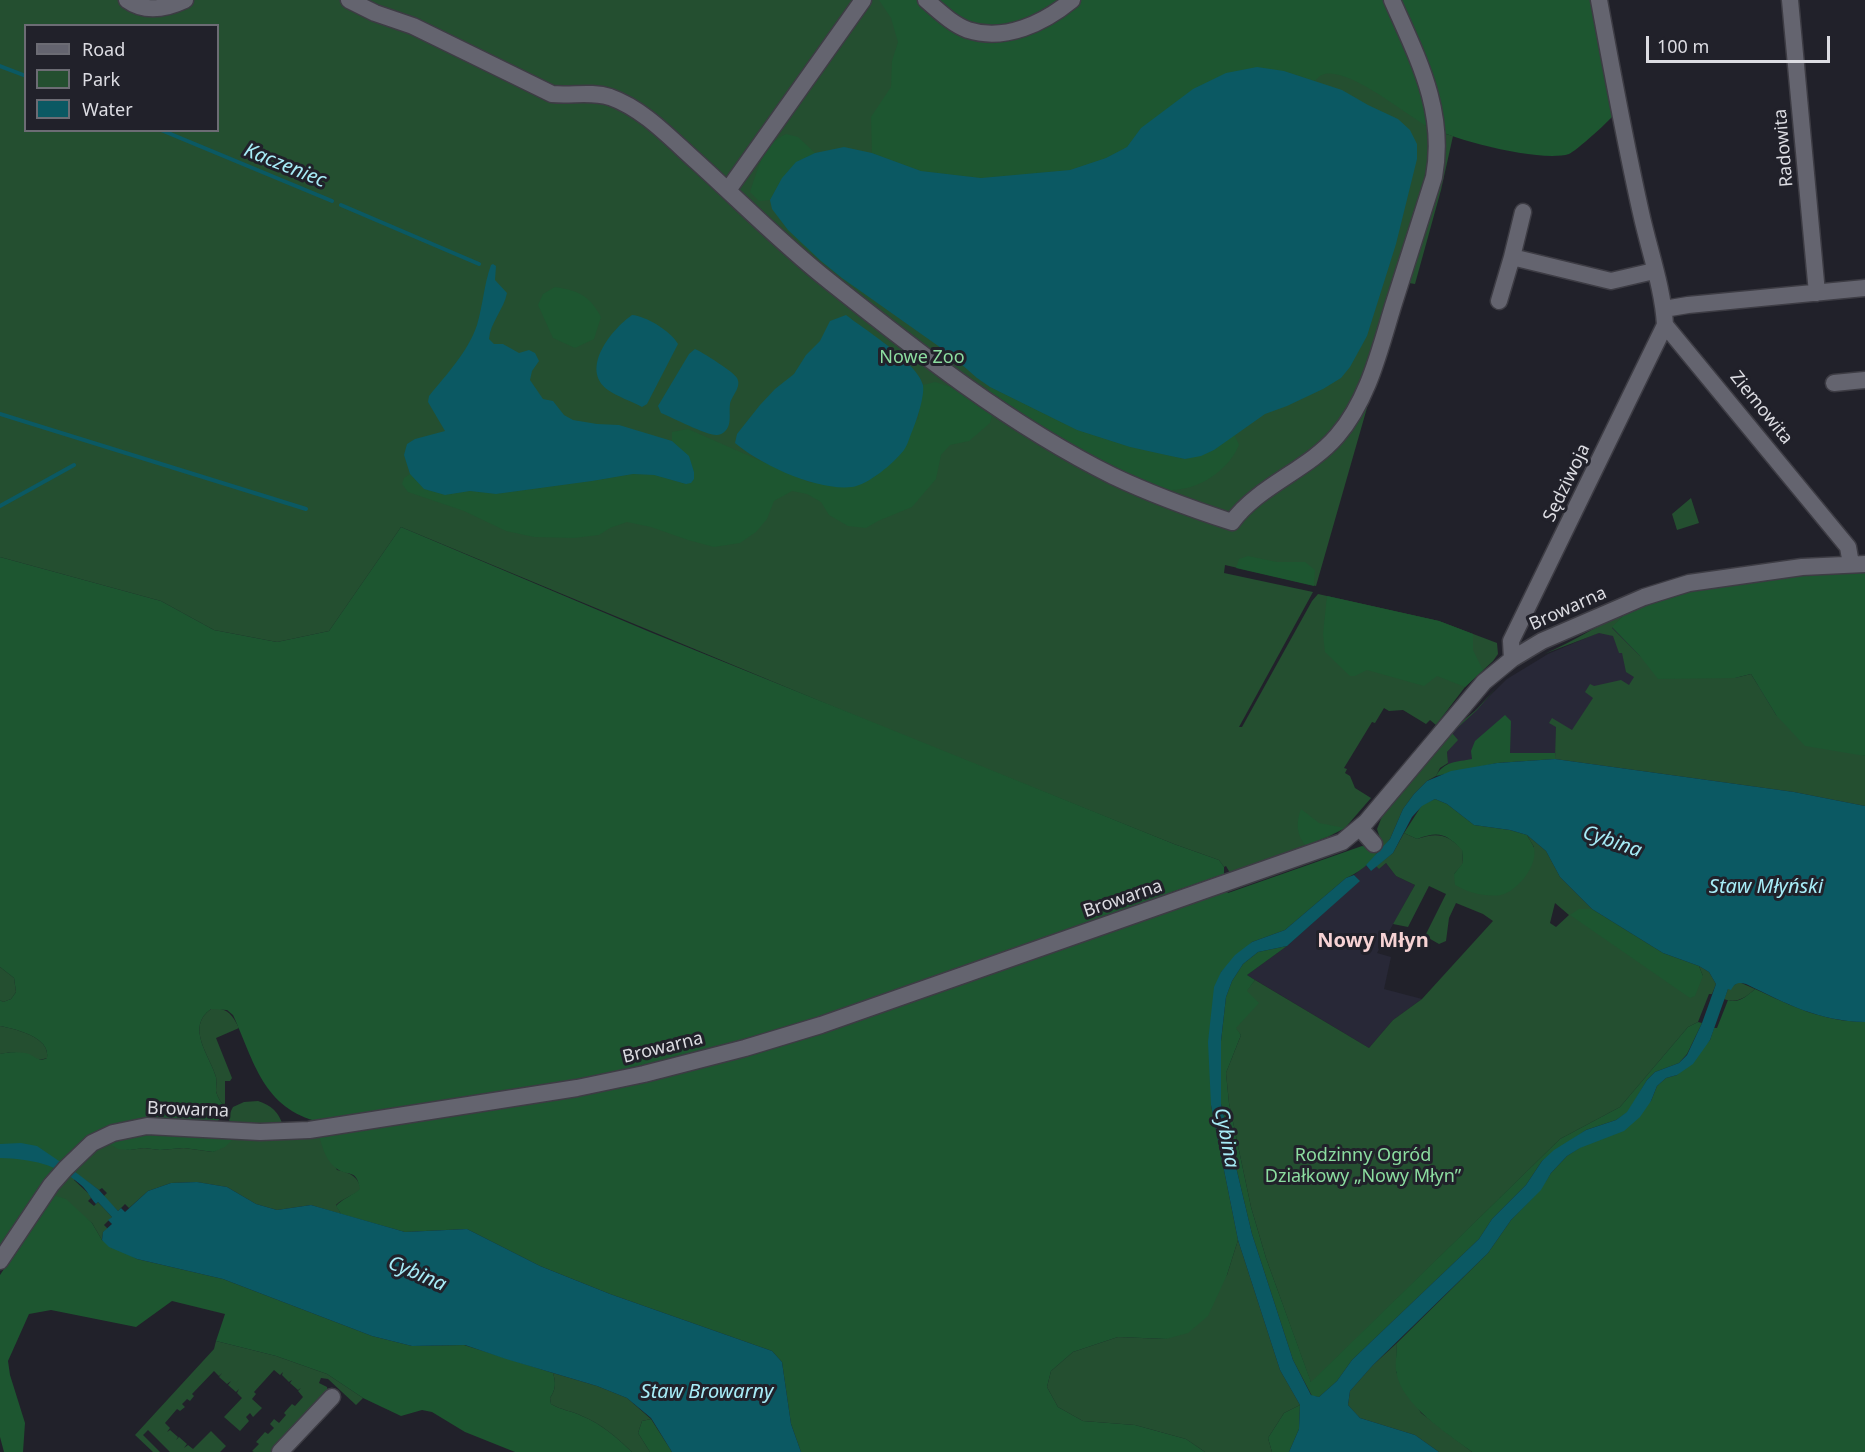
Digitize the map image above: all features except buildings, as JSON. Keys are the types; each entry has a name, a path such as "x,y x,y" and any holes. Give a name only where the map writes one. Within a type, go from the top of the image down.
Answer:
{"street":[{"path":"127,0 148,9 164,7 185,0"},
{"path":"349,0 375,13 413,26 552,94 568,96 596,93 612,98 658,126 827,280 961,383 1036,433 1114,476 1232,522 1237,514 1329,445 1352,414 1377,359 1434,177 1437,146 1435,109 1420,62 1392,0"},
{"path":"728,190 863,0"},
{"path":"926,0 967,29 985,33 1007,33 1048,17 1072,0"},
{"name":"Ziemowita","path":"1599,0 1626,144 1654,272 1664,301 1665,317 1848,547 1858,564"},
{"name":"Radowita","path":"1790,0 1817,293"},
{"path":"1499,302 1523,212"},
{"path":"1512,257 1611,281 1654,272"},
{"path":"1665,317 1688,305 1865,288"},
{"name":"Sędziwoja","path":"1512,659 1511,641 1665,317"},
{"path":"1834,383 1865,380"},
{"name":"Browarna","path":"0,1261 51,1185 92,1143 112,1132 134,1127 155,1126 260,1132 309,1130 577,1088 745,1048 832,1021 1330,847 1351,836 1471,695 1492,674 1542,641 1644,597 1674,587 1790,568 1858,564"},
{"path":"1360,828 1374,844"},
{"path":"280,1452 332,1397"}],"shaded area":[{"path":"1612,627 1759,685 1776,715 1805,746 1448,765 1447,752 1457,740 1451,734 1507,679 1548,654"},
{"path":"1386,863 1396,876 1415,885 1377,953 1391,957 1384,989 1422,999 1393,1020 1369,1048 1247,975 1287,946 1359,881 1354,875 1366,865 1371,871 1376,866 1379,869"}],"green space":[{"name":"Nowe Zoo","path":"0,0 1400,0 1446,134 1453,136 1441,190 1415,284 1409,283 1387,338 1316,586 1225,565 1224,573 1313,592 1239,727 1242,727 1318,594 1439,621 1497,643 1498,654 1465,687 1436,725 1430,720 1426,724 1403,710 1389,711 1384,708 1375,723 1372,722 1344,768 1347,769 1345,773 1350,776 1355,788 1371,798 1345,828 1328,837 1230,873 1219,860 899,734 401,527 329,631 277,642 214,630 161,601 0,557"},
{"path":"879,0 1593,0 1616,112 1569,154 1538,155 1495,148 1436,130 1423,124 1374,91 1345,77 1332,74 1322,75 1315,81 1284,71 1141,128 1127,147 1106,158 1070,170 981,178 921,171 872,153 871,117 891,87 892,61 898,42 891,18"},
{"path":"786,134 798,137 815,153 799,162 788,172 770,200 759,201 750,192 762,158 778,138"},
{"path":"555,287 577,292 592,304 601,317 594,339 575,348 553,338 538,305 543,294"},
{"path":"935,382 959,391 980,403 992,416 990,423 969,441 950,445 941,455 936,479 912,507 866,528 848,526 829,515 821,502 807,494 792,491 774,501 767,519 756,532 740,543 714,547 651,527 627,522 599,535 574,538 534,537 506,531 464,511 408,492 402,484 404,478 410,474 424,489 445,495 470,491 496,494 633,474 654,475 686,484 694,479 692,467 685,453 672,441 672,432 688,429 811,483 918,419 923,385"},
{"path":"990,387 1077,430 1130,447 1185,459 1214,450 1234,434 1239,445 1226,465 1205,481 1181,489 1156,488 1086,455 1053,436 988,392"},
{"path":"1691,498 1699,523 1677,530 1672,514"},
{"path":"401,527 650,632 1174,844 1219,860 1224,867 1224,874 1172,892 1173,896 764,1037 577,1082 320,1122 301,1116 273,1095 255,1066 233,1015 227,1010 211,1009 200,1024 200,1033 201,1042 216,1077 218,1098 225,1108 221,1118 215,1123 133,1120 116,1124 87,1137 66,1156 0,1248 0,1054 22,1053 44,1059 47,1058 47,1051 38,1039 31,1035 0,1026 0,1000 3,1002 11,999 16,992 14,978 0,967 0,557 161,601 214,630 277,642 329,631"},
{"path":"1248,556 1277,562 1305,562 1315,570 1314,586 1236,568 1239,559"},
{"path":"1865,570 1865,756 1805,746 1776,715 1751,674 1735,678 1658,679 1612,627 1629,610 1698,587 1773,576"},
{"path":"1327,596 1439,621 1473,634 1473,650 1483,670 1465,687 1437,676 1424,686 1367,670 1350,676 1325,652 1323,634"},
{"path":"1629,610 1612,628 1640,656 1735,678 1751,674 1776,715 1865,756 1865,806 1794,792 1555,759 1556,727 1549,723 1552,718 1572,730 1593,698 1585,692 1590,684 1594,686 1621,680 1629,685 1634,677 1626,672 1622,653 1619,653 1613,636 1599,633 1544,654"},
{"path":"1496,688 1477,710 1452,733 1458,740 1447,752 1448,763 1414,794 1403,809 1390,839 1383,848 1377,829 1385,809 1452,730 1476,710"},
{"path":"1505,715 1511,721 1510,753 1555,753 1555,759 1497,763 1436,776 1447,765 1472,759 1471,751 1475,741"},
{"path":"1435,799 1447,804 1474,825 1527,835 1533,846 1533,862 1520,883 1501,895 1477,894 1455,885 1454,874 1463,863 1462,850 1441,835 1436,834 1417,839 1404,833 1422,805"},
{"path":"1301,809 1319,823 1345,828 1306,846 1300,837 1298,828"},
{"name":"Rodzinny Ogród Działkowy „Nowy Młyn”","path":"1404,833 1417,839 1436,835 1446,837 1462,849 1463,864 1454,874 1534,847 1527,835 1546,851 1560,877 1592,909 1579,909 1703,976 1699,966 1709,972 1716,984 1712,994 1709,994 1698,1022 1688,1027 1620,1107 1560,1139 1311,1383 1266,1258 1251,1207 1229,1103 1226,1073 1241,1035 1235,1028 1247,990 1255,980 1369,1048 1393,1020 1422,999 1493,921 1483,914 1456,903 1449,918 1446,941 1439,944 1425,936 1446,894 1429,886 1408,927 1393,924 1415,885 1396,876 1386,863 1379,869 1376,866 1393,853","holes":["1555,903 1569,915 1556,927 1550,923"]},
{"path":"1362,846 1377,853 1367,864 1346,878 1285,930 1252,942 1221,972 1211,1105 1238,1240 1227,1275 1208,1316 1188,1333 1166,1339 1118,1337 1073,1352 1051,1371 1047,1387 1058,1407 1083,1421 1135,1425 1186,1439 1205,1452 801,1452 791,1424 782,1362 772,1351 610,1294 540,1266 467,1229 405,1232 341,1214 336,1206 360,1189 352,1174 337,1169 330,1162 319,1135 580,1094 1226,890 1228,893"},
{"path":"1579,909 1592,909 1663,953 1699,966 1703,976 1695,996 1690,998 1570,915"},
{"path":"1287,946 1247,975 1255,980 1247,991 1259,1003 1236,1028 1241,1035 1226,1073 1229,1103 1251,1207 1266,1258 1311,1382 1560,1139 1620,1107 1688,1027 1698,1022 1702,1023 1687,1054 1679,1063 1655,1072 1647,1080 1628,1112 1616,1120 1586,1130 1542,1161 1526,1185 1492,1219 1479,1239 1352,1360 1337,1381 1319,1397 1312,1396 1293,1360 1252,1234 1221,1104 1221,1041 1226,997 1232,981 1243,964 1258,952"},
{"path":"0,967 14,978 16,992 11,999 3,1002 0,1000"},
{"path":"1739,982 1755,989 1737,1000 1724,999 1728,989"},
{"path":"1755,989 1821,1016 1865,1022 1865,1452 1472,1452 1438,1427 1406,1395 1396,1371 1397,1343 1488,1253 1511,1220 1540,1190 1551,1173 1567,1156 1651,1101 1657,1086 1666,1078 1677,1075 1710,1040 1728,1000 1739,1000"},
{"path":"211,1009 228,1012 239,1028 216,1038 232,1078 230,1081 225,1081 225,1108 218,1098 216,1077 200,1033 200,1024"},
{"path":"0,1026 38,1039 47,1051 47,1058 35,1059 14,1053 0,1054"},
{"path":"258,1101 274,1110 283,1126 231,1125 228,1117 233,1107 244,1102"},
{"path":"137,1135 234,1138 225,1147 213,1152 184,1148 118,1149 108,1143"},
{"path":"319,1135 337,1170 352,1175 361,1189 336,1205 341,1214 311,1205 277,1210 256,1204 227,1187 197,1182 171,1183 148,1191 129,1208 125,1204 118,1211 103,1197 107,1193 102,1188 99,1190 78,1175 74,1180 89,1194 91,1198 88,1201 94,1206 98,1202 112,1217 104,1225 108,1229 103,1232 102,1240 92,1223 53,1195 85,1160 108,1143 129,1150 184,1148 213,1152 234,1138"},
{"path":"53,1195 66,1199 92,1223 102,1240 137,1259 223,1279 372,1336 412,1346 464,1345 553,1373 555,1386 550,1398 551,1404 596,1423 632,1452 515,1452 465,1432 432,1412 422,1410 401,1416 363,1398 327,1374 276,1356 216,1341 225,1314 172,1301 136,1327 51,1310 29,1314 8,1361 25,1423 23,1452 4,1452 0,1437 0,1275"},
{"path":"1238,1240 1280,1370 1300,1405 1284,1413 1268,1438 1272,1452 1205,1452 1186,1439 1135,1425 1083,1421 1058,1407 1047,1387 1051,1371 1073,1352 1118,1337 1166,1339 1227,1275"},
{"path":"216,1341 276,1356 327,1374 363,1398 356,1405 328,1379 321,1378 319,1383 327,1387 328,1392 273,1452 254,1452 252,1451 259,1444 256,1442 265,1432 268,1434 274,1428 270,1424 274,1419 279,1423 292,1404 295,1406 303,1397 298,1391 301,1388 298,1390 290,1383 292,1380 289,1382 282,1375 283,1372 280,1375 274,1370 254,1392 256,1394 252,1399 262,1408 253,1417 250,1413 246,1417 249,1421 240,1431 224,1417 242,1398 237,1393 239,1389 236,1392 228,1385 231,1381 227,1384 219,1377 222,1373 219,1376 214,1371 192,1394 194,1396 190,1401 187,1399 182,1404 185,1407 180,1411 177,1409 165,1423 170,1428 167,1432 170,1430 178,1437 176,1440 179,1437 187,1444 184,1448 188,1445 193,1449 211,1431 226,1446 220,1452 170,1452 148,1430 143,1435 160,1452 153,1452 135,1435 214,1349"},
{"path":"1397,1343 1396,1372 1421,1413 1472,1452 1439,1452 1415,1435 1360,1418 1348,1405 1350,1391"},
{"path":"553,1373 627,1398 651,1419 642,1421 638,1433 650,1452 632,1452 596,1423 551,1404 550,1398 555,1386"},
{"path":"1300,1405 1299,1429 1289,1452 1272,1452 1268,1438 1284,1413"},
{"path":"651,1419 672,1452 650,1452 638,1433 642,1421"}],"water":[{"path":"1257,67 1284,71 1342,90 1398,119 1410,130 1417,144 1417,159 1396,244 1367,336 1350,367 1341,378 1323,389 1265,414 1214,450 1201,456 1185,459 1130,447 1077,430 990,387 951,355 821,261 788,230 772,209 770,200 782,178 796,162 815,153 844,147 872,153 921,171 981,178 1070,170 1106,158 1127,147 1141,128 1193,89 1226,73"},
{"path":"493,264 496,266 495,280 507,293 489,339 494,344 503,344 519,353 529,350 535,353 539,361 532,371 530,380 543,399 553,401 564,415 573,420 619,425 672,441 689,456 694,472 694,479 691,483 686,484 654,475 633,474 496,494 470,491 445,495 424,489 410,474 404,455 407,444 415,439 445,431 428,402 429,396 456,363 473,335"},
{"path":"632,315 658,325 678,344 647,404 642,407 608,390 600,381 597,371 598,361 608,339"},
{"path":"846,315 901,357 919,376 923,390 915,423 906,447 900,455 880,473 865,482 852,487 838,487 806,481 790,475 759,460 735,443 737,434 760,405 794,374 806,355 820,341 830,321"},
{"path":"695,349 730,371 738,381 738,388 730,404 729,425 719,435 706,433 661,413 658,406 689,354"},
{"name":"Staw Młyński","path":"1555,759 1794,792 1865,806 1865,1022 1818,1015 1789,1005 1746,984 1737,984 1731,990 1728,989 1710,1040 1693,1064 1677,1075 1666,1078 1657,1086 1651,1101 1640,1117 1624,1131 1580,1148 1567,1156 1551,1173 1541,1190 1511,1220 1488,1253 1373,1365 1350,1391 1348,1405 1360,1418 1415,1435 1439,1452 1289,1452 1299,1429 1300,1405 1280,1370 1238,1240 1211,1105 1208,1042 1214,987 1221,972 1235,955 1252,942 1285,930 1346,878 1354,875 1360,881 1287,946 1258,952 1243,964 1232,981 1226,997 1221,1041 1221,1104 1252,1234 1293,1360 1311,1395 1319,1397 1337,1381 1352,1360 1479,1239 1492,1219 1526,1185 1542,1161 1554,1150 1586,1130 1616,1120 1627,1112 1647,1080 1655,1072 1679,1063 1687,1055 1702,1023 1716,984 1709,972 1663,953 1592,909 1560,877 1546,851 1527,835 1474,825 1447,804 1435,799 1422,806 1412,817 1393,853 1371,871 1366,865 1390,839 1403,809 1427,781 1451,771 1497,763"},
{"name":"Staw Browarny","path":"21,1143 37,1146 78,1174 99,1190 118,1211 121,1208 125,1212 148,1191 171,1183 197,1182 227,1187 256,1204 277,1210 311,1205 405,1232 467,1229 540,1266 610,1294 772,1351 782,1362 791,1424 801,1452 672,1452 651,1418 627,1398 597,1386 465,1345 412,1346 372,1336 223,1279 137,1259 109,1247 102,1240 103,1232 112,1224 108,1220 112,1217 98,1202 96,1204 83,1187 72,1178 43,1164 0,1158 0,1144"}],"waterway":[{"name":"Kaczeniec","path":"0,66 24,75"},
{"name":"Kaczeniec","path":"166,132 332,201"},
{"name":"Kaczeniec","path":"341,205 479,264"},
{"path":"0,414 306,509"},
{"path":"0,506 74,465"}],"district":[{"name":"Nowy Młyn","path":"1373,941"}],"water label":[{"name":"Cybina","path":"1612,842"},
{"name":"Cybina","path":"1226,1138"},
{"name":"Cybina","path":"417,1274"}]}
